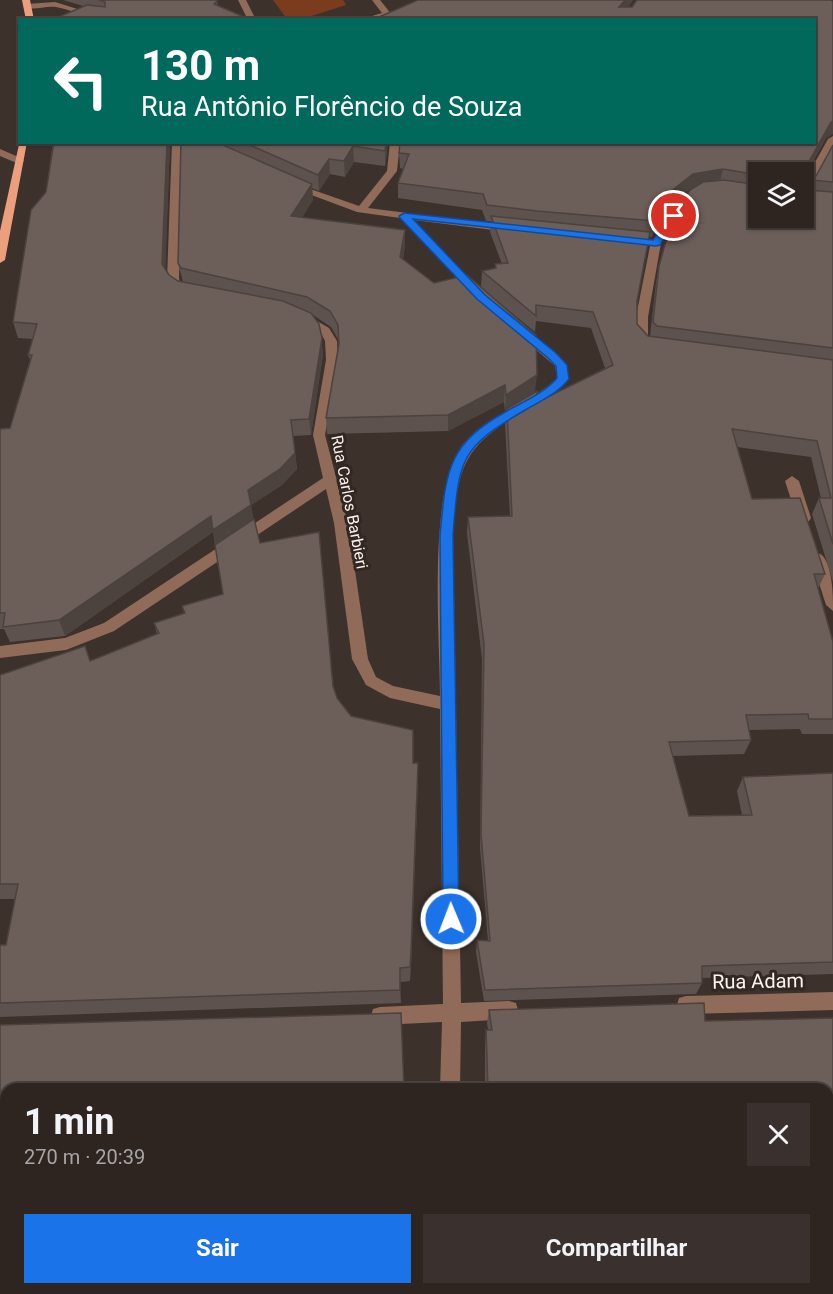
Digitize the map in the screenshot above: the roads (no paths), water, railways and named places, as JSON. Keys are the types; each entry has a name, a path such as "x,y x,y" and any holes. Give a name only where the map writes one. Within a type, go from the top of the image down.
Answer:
{"main road":[{"path":"27,3 30,18"},
{"path":"0,260 4,216 22,144"}],"street":[{"path":"242,0 251,18"},
{"path":"376,0 390,17"},
{"path":"27,3 55,4 97,18"},
{"path":"814,173 833,139"},
{"path":"177,144 173,279 178,288 197,296"},
{"path":"361,210 392,171 395,144"},
{"path":"0,152 19,160"},
{"path":"280,180 361,210 524,230"},
{"path":"656,350 642,340 642,317 656,243 685,199 698,194"},
{"path":"404,216 489,303"},
{"path":"612,239 656,243"},
{"name":"Rua Carlos Barbieri","path":"293,315 318,325 331,341 332,360 319,435 340,523 360,659 371,681 390,692 449,704"},
{"path":"450,1083 452,1012 446,535 450,494 456,466 470,442 496,422 553,390 563,379 561,365 512,322"},
{"path":"0,652 66,644 110,627 330,480"},
{"path":"792,481 833,605"},
{"name":"Rua Adam","path":"669,1005 833,1001"},
{"path":"364,1017 532,1009"}]}
